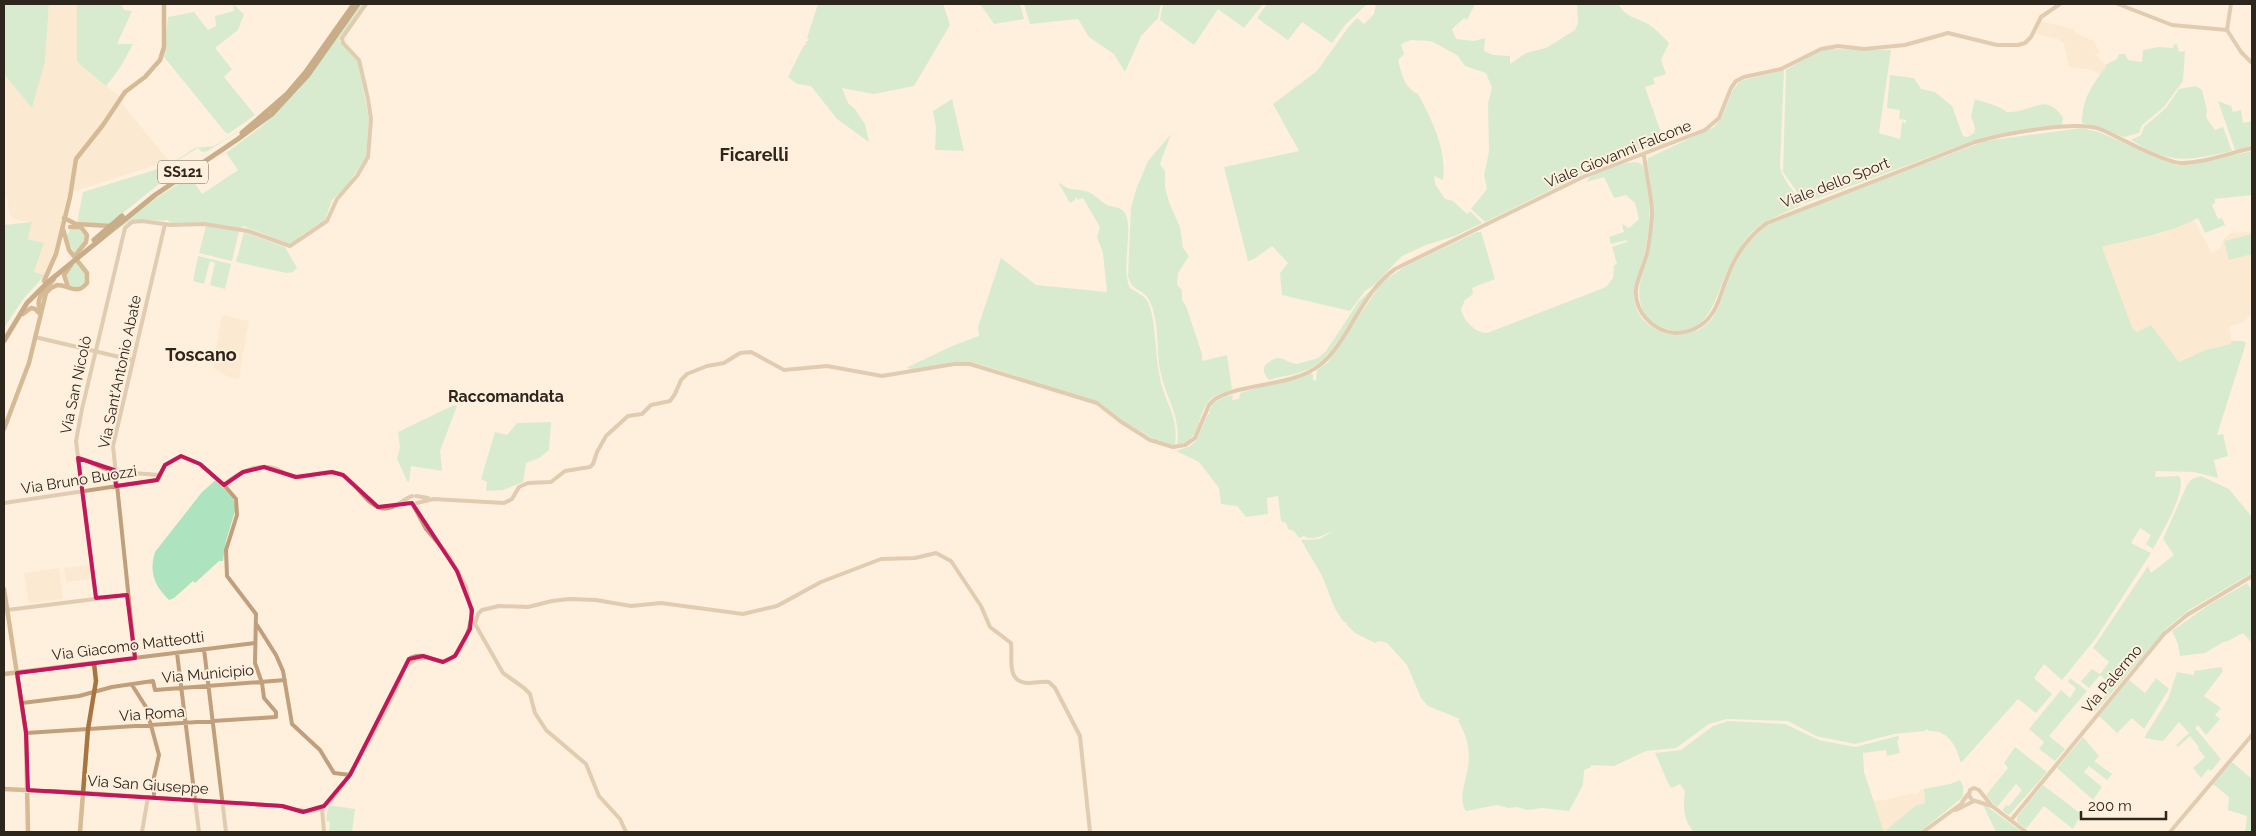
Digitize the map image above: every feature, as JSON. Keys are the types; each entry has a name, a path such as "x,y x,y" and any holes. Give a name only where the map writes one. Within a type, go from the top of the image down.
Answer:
{"main road":[{"path":"44,281 51,269 78,155 103,125 125,92 145,77 160,60 164,46 164,4"},
{"name":"SS121","path":"6,332 27,303 111,225 152,193 238,136 269,111 305,73 354,4"},
{"name":"SS121","path":"4,341 6,332 26,300 44,281 154,195 272,114 308,75 358,4"},
{"path":"64,218 76,224 106,227 111,225"},
{"path":"64,234 70,227 76,224"},
{"path":"4,429 22,382 36,337 46,293 50,288 60,284 77,290 87,284 87,273 67,245 62,225"},
{"path":"68,288 64,275 86,242 87,235 81,227 70,227"},
{"path":"40,314 38,298 59,274"},
{"path":"6,332 26,310 33,308 40,314"},
{"path":"4,588 27,733 28,832"},
{"path":"80,832 88,729 94,692 94,663"},
{"name":"Via Giacomo Matteotti","path":"4,674 94,663"},
{"name":"Via San Giuseppe","path":"4,789 84,793"}],"street":[{"path":"165,224 204,224 248,231 290,246 327,221 337,198 357,176 368,157 371,119 368,99 359,60 343,43 342,38 366,4"},
{"name":"Viale Giovanni Falcone","path":"433,500 504,503 512,499 519,487 528,483 551,482 565,471 590,467 606,436 628,416 642,414 654,404 670,401 674,397 681,380 687,374 707,366 726,362 740,353 751,352 779,368 787,370 827,366 862,373 890,375 954,364 980,366 1097,403 1120,421 1159,444 1173,447 1185,445 1193,440 1209,405 1217,397 1303,374 1321,364 1332,352 1376,287 1395,269 1583,177 1712,126 1718,118 1731,88 1739,79 1781,69 1817,50 1834,46 1864,49 1905,45 1948,33 1996,45 2018,45 2031,38 2039,18 2058,4"},
{"path":"2118,4 2172,25 2227,30"},
{"path":"2231,4 2227,30 2241,52 2252,63"},
{"name":"Viale dello Sport","path":"1644,154 1650,194 1651,220 1648,246 1636,289 1637,302 1643,315 1652,324 1662,330 1680,333 1696,328 1712,315 1728,275 1744,245 1752,235 1767,223 1975,142 2001,135 2081,126 2098,129 2174,162 2194,162 2252,148"},
{"path":"1634,158 1645,165"},
{"name":"Via San Nicolò","path":"96,598 76,441 78,429 124,230 130,224 142,220 165,224"},
{"name":"Via Sant'Antonio Abate","path":"135,658 113,446 165,224"},
{"path":"36,337 132,360"},
{"path":"78,458 86,458 103,468 158,477 170,460 184,457 200,464 234,496 238,509 226,550 227,576 256,614 257,627 276,655 285,680 292,724 320,750 334,773 350,775"},
{"path":"224,485 237,475 256,468 275,468 296,477 332,472 346,477 378,507 388,508 414,496 433,500"},
{"name":"Via Bruno Buozzi","path":"4,503 148,481 158,477"},
{"path":"414,496 416,510 426,529 448,556 466,587 474,626 503,673 530,694 534,711 546,730 586,764 599,796 622,822 626,832"},
{"path":"414,496 410,500 414,503"},
{"path":"400,504 433,500"},
{"path":"324,832 320,808 350,775 393,696 410,659 413,656 422,656 440,662 449,660 457,654 474,626 478,614 485,609 506,605 528,607 564,599 592,600 632,606 661,603 743,614 777,606 821,582 884,558 915,558 932,553 947,557 981,606 990,627 1011,643 1010,668 1016,677 1028,683 1049,682 1055,688 1080,736 1090,832"},
{"name":"Via Palermo","path":"2010,820 2164,634 2187,615 2252,576"},
{"path":"7,610 127,595"},
{"path":"256,614 255,663 262,681"},
{"name":"Via Giacomo Matteotti","path":"94,663 255,643"},
{"path":"204,650 226,832"},
{"path":"177,653 200,832"},
{"name":"Via Municipio","path":"22,703 79,696 112,687 132,685 150,680 153,681 155,690 285,680"},
{"name":"Via Roma","path":"27,733 274,718 276,717 273,709 264,698 262,681"},
{"path":"132,685 146,707 159,759 154,777 154,798"},
{"path":"2170,832 2252,734"},
{"path":"1923,832 1961,804 1974,788 1980,791 1992,806 2026,832"},
{"path":"1938,820 1975,801 1981,796 1980,791"},
{"name":"Via San Giuseppe","path":"84,793 282,806 290,810 303,812 320,808"},
{"path":"1969,793 1970,799 1992,806"},
{"path":"142,832 148,797"}],"highlighted area":[{"path":"181,456 200,464 224,485 243,472 264,467 296,477 332,472 343,475 378,507 412,503 457,571 472,610 470,629 455,656 443,662 423,656 409,659 350,775 324,806 303,812 282,806 28,790 26,733 17,673 135,658 127,595 96,598 78,458 114,470 116,486 157,480 165,465"}],"shaded area":[{"path":"49,4 77,4 77,62 119,96 121,102 169,161 69,193 54,257 45,275 34,272 44,243 28,239 32,222 17,220 10,216 7,197 4,197 4,74 32,107 45,62"},
{"path":"2040,21 2074,29 2076,33 2094,41 2100,53 2095,54 2107,67 2101,75 2092,70 2069,67 2064,44 2058,39 2036,34"},
{"path":"2194,220 2212,253 2220,248 2223,240 2230,233 2252,231 2252,313 2243,323 2229,326 2232,341 2230,344 2205,350 2179,362 2151,326 2137,332 2132,327 2102,247 2160,234"},
{"path":"222,315 249,321 239,379 228,377 213,368"},
{"path":"89,565 91,579 66,582 64,568"},
{"path":"59,568 63,597 61,599 30,603 28,601 24,573"},
{"path":"1921,789 1924,789 1925,803 1915,806 1884,832 1874,801 1914,793 1916,795"}],"green space":[{"path":"4,4 49,4 45,62 32,108 4,74"},
{"path":"77,4 121,4 124,10 132,11 117,44 133,44 121,66 106,86 77,62"},
{"path":"233,4 244,14 238,30 215,48 232,69 224,77 255,115 228,134 164,57 168,17 194,12 208,30 216,26 215,16 234,11"},
{"path":"361,4 364,4 339,41 358,61 369,119 366,158 346,187 332,200 325,220 300,236 297,242 289,244 243,226 241,228 171,224 168,220 138,220 117,228 144,206 190,176 202,194 238,170 226,153 262,126 298,90"},
{"path":"818,4 943,4 950,25 914,86 874,94 842,88 848,103 855,109 865,124 869,142 837,119 811,86 797,84 788,77 804,45 807,45 805,43 809,40 807,38"},
{"path":"980,4 1020,4 1024,19 994,24"},
{"path":"1024,4 1161,4 1158,18 1141,36 1125,72 1114,54 1089,37 1078,19 1030,24"},
{"path":"1163,4 1263,4 1244,28 1218,9 1194,45 1160,20"},
{"path":"1267,4 1367,4 1345,25 1332,43 1302,22 1288,40 1257,18"},
{"path":"1376,4 1475,4 1467,20 1464,18 1452,29 1456,39 1474,41 1485,38 1484,51 1493,55 1510,56 1510,64 1526,53 1546,48 1575,30 1578,23 1577,4 1618,4 1628,15 1651,26 1669,43 1661,60 1666,74 1653,78 1655,84 1645,87 1665,144 1631,151 1607,159 1581,175 1485,222 1471,209 1487,189 1484,175 1489,152 1488,103 1492,88 1486,73 1465,66 1457,55 1431,41 1411,40 1401,44 1404,54 1398,60 1404,80 1418,94 1441,146 1444,169 1443,180 1434,176 1435,184 1445,199 1453,201 1467,214 1470,211 1482,223 1455,236 1426,245 1402,256 1374,285 1365,291 1350,311 1282,295 1280,273 1288,263 1272,246 1248,261 1224,167 1299,151 1273,104 1317,71 1347,29 1357,18 1364,24 1374,14"},
{"path":"2174,44 2177,44 2179,52 2185,51 2183,81 2164,107 2142,125 2139,133 2124,137 2082,123 2086,99 2092,86 2106,67 2105,65 2117,59 2119,54 2125,54 2128,60 2142,62 2143,50 2159,47 2173,48"},
{"path":"1827,49 1891,50 1879,133 1900,139 1902,122 1906,123 1906,120 1899,119 1900,110 1887,108 1890,75 1914,78 1921,89 1935,92 1952,106 1963,136 1967,137 1974,133 1975,128 1971,116 1975,99 2007,112 2016,112 2044,104 2056,110 2063,118 2062,126 1984,137 1805,203 1783,172 1786,70 1817,52"},
{"path":"1784,70 1780,167 1801,205 1767,221 1749,235 1739,248 1712,307 1699,325 1690,330 1678,331 1664,328 1645,314 1641,306 1639,294 1639,287 1649,253 1653,225 1648,158 1714,127 1722,117 1733,90 1740,81"},
{"path":"2196,86 2202,90 2207,110 2206,117 2215,130 2223,127 2232,151 2204,157 2181,159 2158,154 2131,140 2141,135 2144,127 2166,108 2179,89"},
{"path":"952,99 964,151 935,150 936,128 933,111"},
{"path":"2218,101 2231,106 2233,112 2241,110 2243,123 2252,121 2252,146 2235,150"},
{"path":"250,124 208,151 202,152 198,148 178,160 180,167 108,225 77,223 83,192 167,166 195,148 214,146"},
{"path":"2081,128 2099,132 2177,165 2189,165 2252,151 2252,195 2215,199 2215,203 2212,205 2218,219 2222,218 2225,225 2205,233 2198,218 2163,232 2102,247 2132,327 2137,332 2151,325 2179,362 2205,350 2230,344 2232,341 2243,341 2246,343 2217,435 2223,434 2228,456 2214,460 2218,478 2194,472 2156,471 2155,477 2179,476 2181,483 2177,501 2153,549 2146,544 2151,535 2140,528 2131,543 2151,553 2096,638 2062,680 2044,664 2034,678 2052,694 2036,713 2018,699 1961,763 1954,745 1947,736 1927,729 1924,731 1894,734 1855,744 1816,736 1788,721 1727,719 1709,724 1676,748 1646,751 1614,766 1591,765 1591,767 1584,770 1583,785 1569,811 1542,808 1527,810 1497,805 1466,811 1463,806 1462,795 1469,754 1463,731 1458,721 1460,719 1428,706 1421,698 1407,665 1387,643 1379,641 1375,643 1355,633 1346,624 1347,622 1344,622 1333,605 1321,574 1301,540 1320,539 1333,531 1315,538 1304,536 1299,538 1294,531 1288,529 1286,523 1281,521 1278,496 1267,498 1268,514 1246,517 1237,506 1221,504 1219,488 1199,462 1176,451 1190,446 1196,441 1208,414 1210,414 1211,407 1218,400 1233,395 1232,400 1239,399 1240,393 1310,373 1313,374 1313,380 1316,381 1317,370 1328,362 1382,282 1406,266 1477,232 1481,232 1495,279 1472,288 1473,294 1465,300 1461,309 1467,321 1478,331 1487,333 1606,287 1613,278 1614,265 1617,264 1612,247 1627,242 1627,240 1611,244 1609,237 1624,232 1622,224 1629,228 1639,219 1635,203 1626,195 1614,198 1604,177 1587,182 1589,177 1616,166 1631,162 1642,164 1648,186 1649,229 1634,295 1638,312 1643,320 1657,330 1670,334 1679,334 1699,330 1712,318 1737,260 1753,238 1774,221 1985,141"},
{"path":"1171,134 1160,164 1165,171 1165,188 1180,227 1183,248 1189,256 1178,273 1177,285 1182,290 1182,300 1186,306 1202,354 1202,361 1227,355 1232,389 1211,399 1202,412 1196,432 1186,442 1177,445 1177,425 1159,365 1155,316 1148,298 1132,285 1128,276 1131,207 1137,187 1148,161"},
{"path":"1060,183 1067,188 1091,193 1107,205 1122,210 1127,218 1127,280 1130,288 1144,297 1151,309 1160,378 1175,426 1175,445 1161,442 1160,440 1157,441 1120,419 1099,402 975,363 954,362 913,369 906,368 952,346 979,336 978,327 1001,258 1036,285 1107,292 1103,253 1097,237 1100,227 1083,198 1078,200 1075,198 1070,203"},
{"path":"32,222 28,239 44,243 34,272 45,275 24,298 4,328 4,225"},
{"path":"206,226 239,231 232,261 199,253"},
{"path":"78,227 86,233 84,243 74,253 66,237 70,230"},
{"path":"244,232 285,247 297,268 293,272 287,273 236,262"},
{"path":"2252,234 2252,254 2229,260 2224,241"},
{"path":"198,256 231,264 225,289 210,285 215,263 210,261 204,284 193,281"},
{"path":"76,262 85,272 86,280 82,287 72,288 66,281 67,271"},
{"path":"1371,290 1345,332 1321,361 1303,371 1269,380 1264,373 1264,367 1274,359 1281,358 1297,364 1318,358 1326,351 1359,301"},
{"path":"454,405 457,406 440,451 442,471 411,466 409,482 407,481 397,459 400,447 398,432"},
{"path":"551,422 549,450 539,458 526,463 523,482 503,490 486,491 487,482 481,479 495,432 507,435 517,423"},
{"path":"2201,476 2229,489 2252,517 2252,573 2189,610 2167,628 2095,712 2094,709 2105,695 2107,681 2100,675 2089,688 2081,681 2092,669 2100,674 2109,662 2093,648 2148,566 2151,573 2174,555 2163,539 2187,485 2192,479"},
{"path":"216,480 233,498 236,508 226,541 223,561 219,561 195,583 193,581 174,598 169,600 154,578 153,559 155,552 202,492"},
{"path":"2247,583 2252,590 2252,643 2243,633 2205,653 2180,656 2178,644 2172,631 2207,606"},
{"path":"2221,667 2223,671 2204,696 2221,708 2215,715 2220,719 2206,735 2198,725 2195,728 2221,759 2211,771 2208,769 2201,778 2193,768 2205,757 2190,736 2178,747 2176,745 2189,733 2179,722 2163,741 2144,738 2168,699 2177,672 2194,675 2194,671"},
{"path":"2070,678 2087,691 2049,736 2065,749 2055,761 2039,749 2044,742 2029,729 2061,690 2070,698 2076,688 2068,682"},
{"path":"2156,678 2169,689 2144,729 2132,718 2117,733 2099,716 2129,680 2145,693"},
{"path":"1728,721 1785,724 1819,740 1855,747 1898,736 1900,753 1887,756 1886,750 1863,753 1864,772 1884,832 1694,832 1686,818 1684,807 1685,791 1680,784 1672,788 1669,785 1655,753 1681,750 1713,726"},
{"path":"2083,737 2099,756 2094,761 2112,774 2107,780 2089,766 2084,772 2102,787 2093,800 2057,768"},
{"path":"2015,747 2047,772 2009,815 2003,809 2006,805 2009,806 2022,790 2016,784 1997,807 1986,795 2008,768 2004,763"},
{"path":"2232,762 2252,779 2252,832 2245,832 2247,816 2228,810 2229,797 2213,784"},
{"path":"1960,780 1963,786 1963,797 1920,832 1884,832 1915,806 1925,803 1924,789"},
{"path":"2043,785 2081,814 2073,829 2044,806 2026,829 2017,822 2017,817"},
{"path":"1982,803 2022,832 1996,832"},
{"path":"328,805 355,809 352,832 329,832 330,822 326,821"}],"district":[{"name":"Ficarelli","path":"754,154"},
{"name":"Toscano","path":"201,354"},
{"name":"Raccomandata","path":"506,396"}]}
